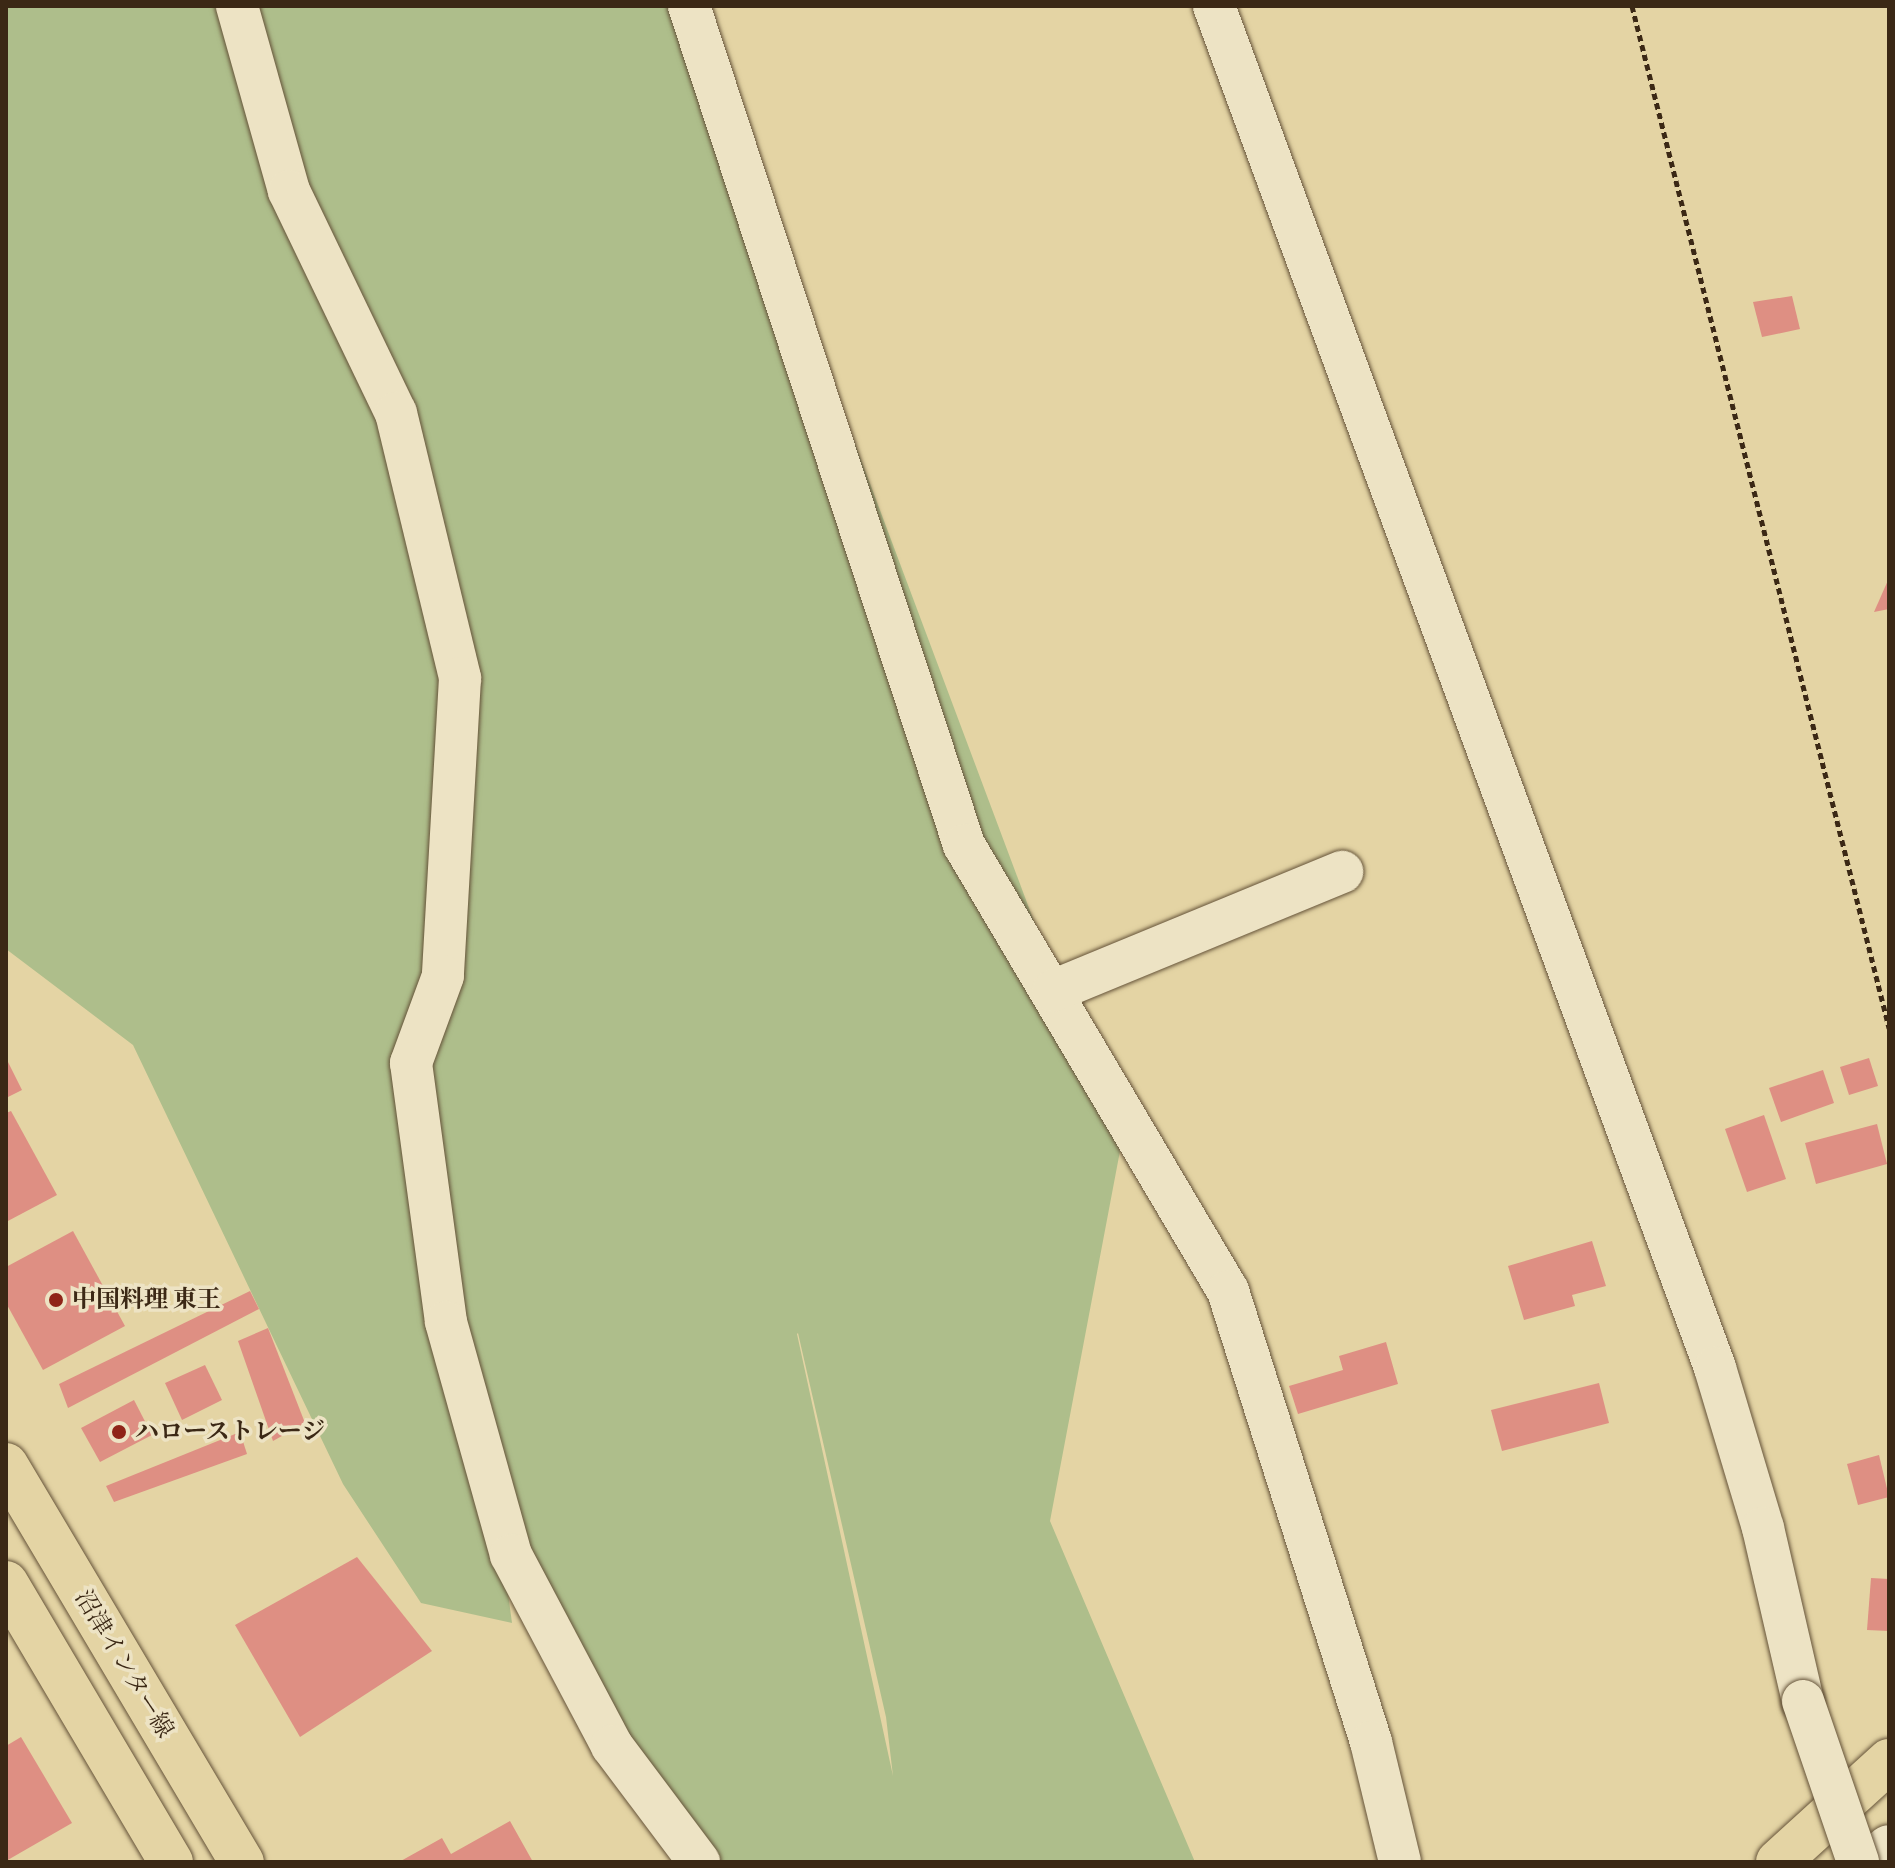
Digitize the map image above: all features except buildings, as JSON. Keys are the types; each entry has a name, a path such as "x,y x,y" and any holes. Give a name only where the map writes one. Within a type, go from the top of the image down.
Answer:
{"main road":[{"name":"沼津インター線","path":"6,1465 242,1862"},
{"path":"6,1583 171,1862"},
{"path":"1778,1862 1887,1763"}],"street":[{"path":"237,6 289,191 396,413 460,678 443,976 411,1063 446,1322 511,1555 612,1746 699,1862"},
{"path":"689,6 964,845 1228,1291 1371,1742 1400,1862"},
{"path":"1214,6 1715,1368 1763,1528 1803,1701 1858,1862"},
{"path":"1053,991 1342,872"},
{"path":"1792,1862 1887,1763"},
{"path":"1871,1862 1889,1847"}],"path":[{"path":"1632,6 1889,1028"}],"green space":[{"path":"6,6 702,6 808,318 1120,1151 1050,1521 1195,1862 694,1862 511,1555 485,1423 512,1623 421,1603 343,1484 133,1045 6,949","holes":["798,1333 886,1717 893,1776"]}],"place":[{"name":"中国料理 東王","path":"56,1300"},
{"name":"ハローストレージ","path":"119,1432"}]}
